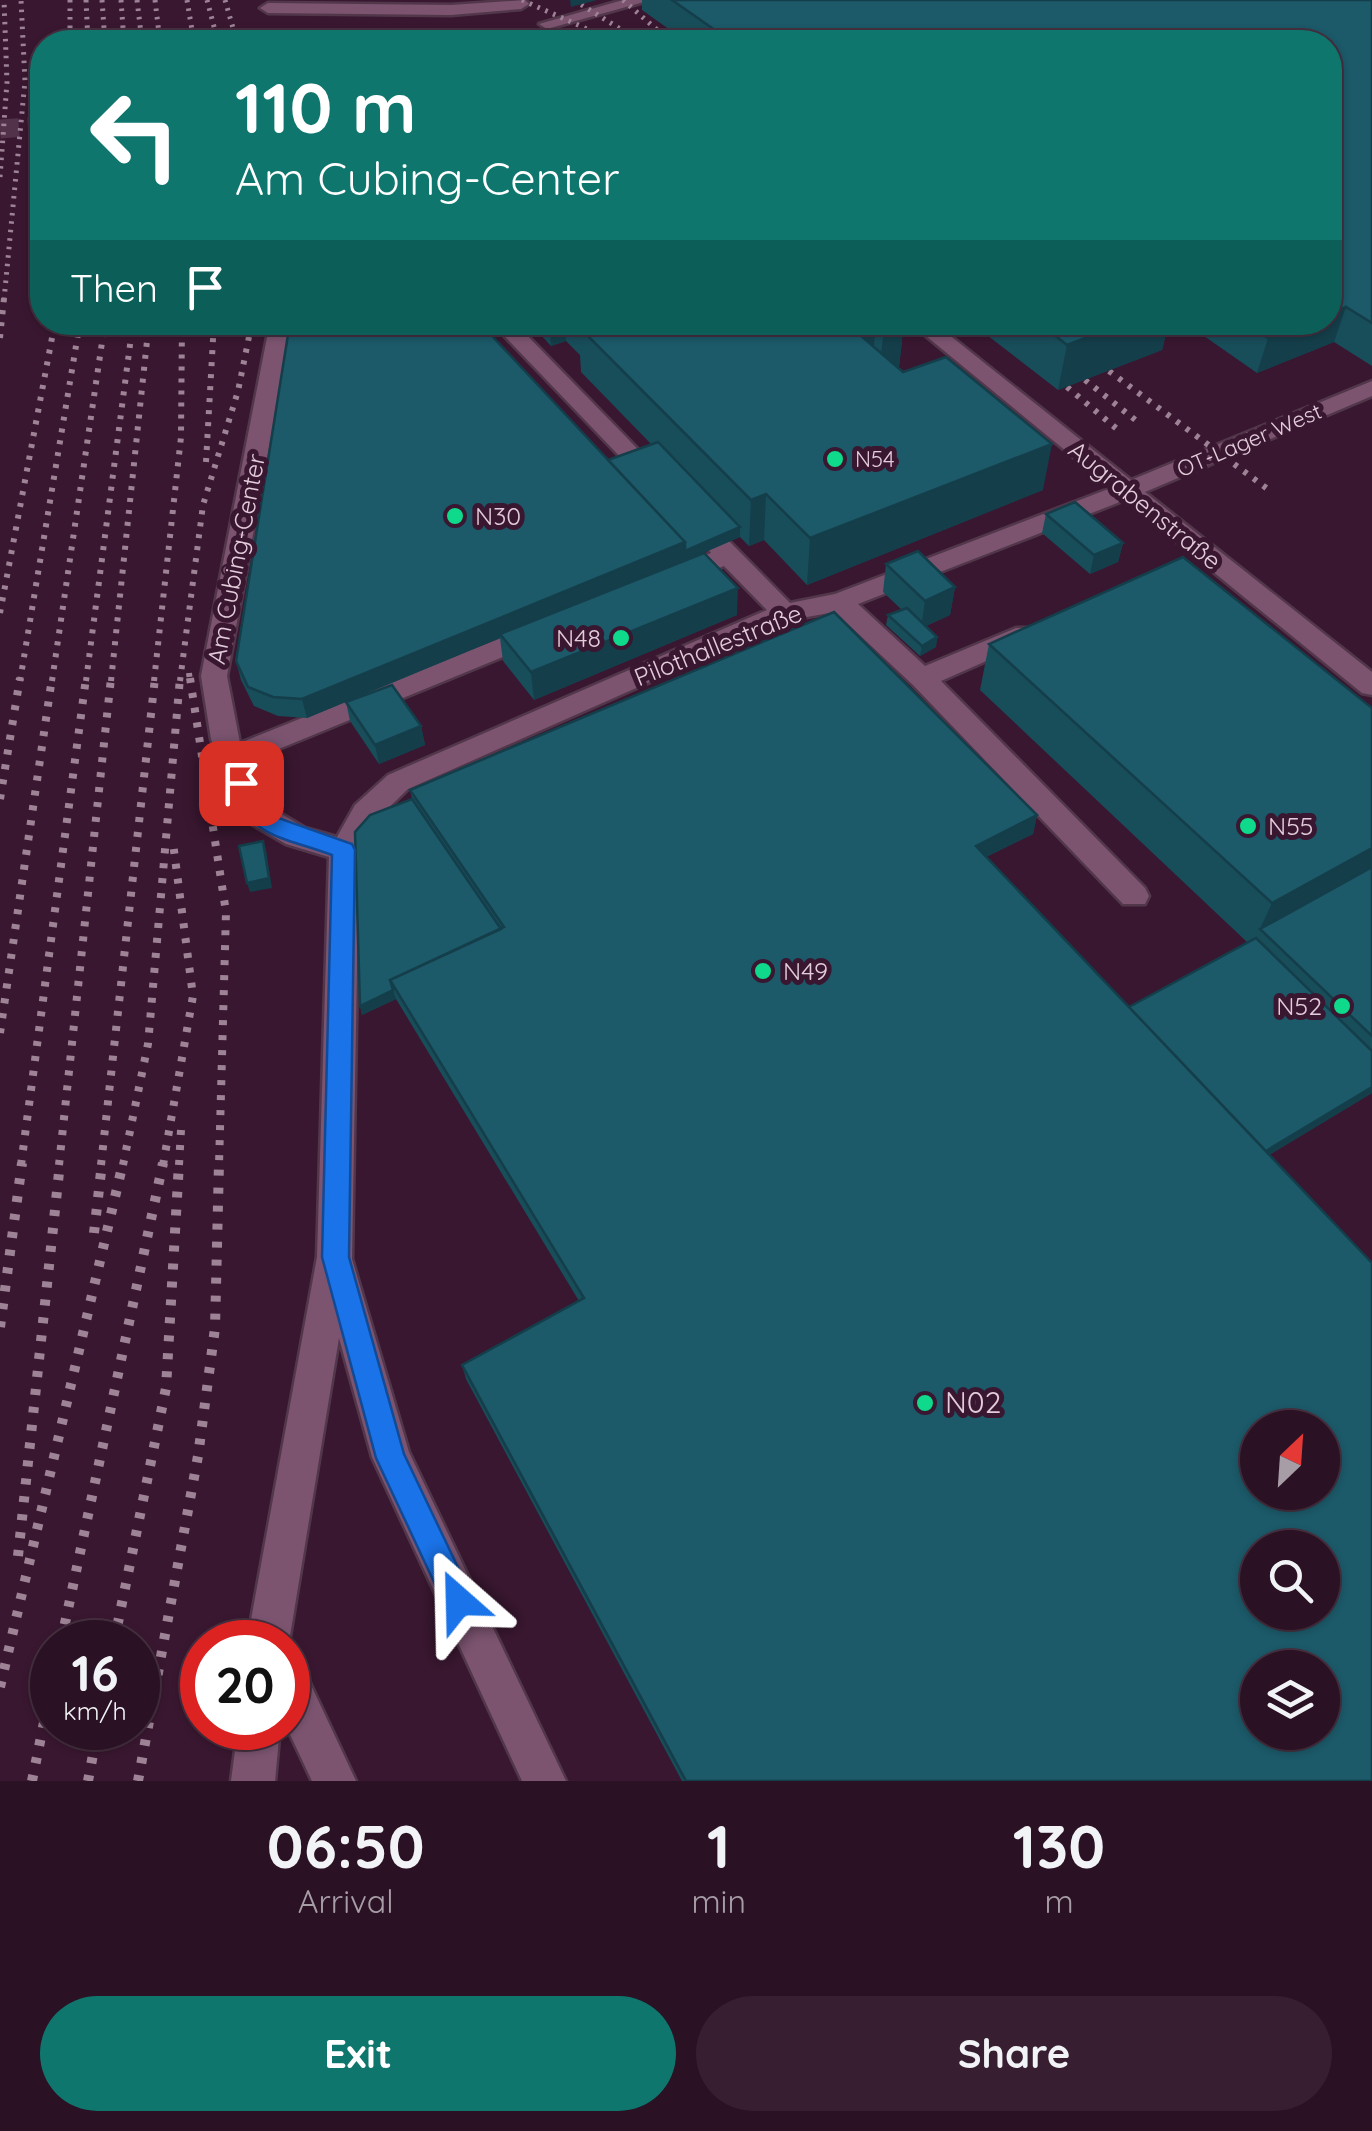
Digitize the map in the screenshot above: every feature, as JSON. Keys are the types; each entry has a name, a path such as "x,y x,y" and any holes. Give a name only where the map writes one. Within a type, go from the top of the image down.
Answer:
{"lane":[{"path":"546,24 643,0"},
{"path":"268,8 518,2 554,30"},
{"name":"Am Cubing-Center","path":"279,335 214,676 232,757 251,810 296,836 344,850"},
{"path":"514,335 674,500"},
{"name":"Augrabenstraße","path":"935,335 1126,491 1195,559 1372,686"},
{"name":"OT-Lager West","path":"1126,491 1372,388"},
{"name":"Pilothallestraße","path":"344,850 366,813 398,782 784,613 840,602 1126,491"},
{"path":"701,528 784,613"},
{"path":"654,585 728,555"},
{"path":"840,602 922,678 1134,896"},
{"path":"232,757 562,622"},
{"path":"922,678 1045,625"},
{"path":"272,1620 335,1257 344,850"},
{"path":"335,1257 390,1458 544,1781"},
{"path":"310,1730 334,1781"},
{"path":"252,1781 256,1750"}],"building":[{"path":"672,0 1372,0 1372,323 1346,307 1342,309 1342,30 715,30"},
{"name":"N30","path":"288,335 491,335 685,542 302,699 273,697 248,687 236,661"},
{"name":"N54","path":"587,335 860,335 903,372 946,357 1052,444 810,538 766,494 751,500"},
{"path":"1054,335 1093,335 1067,345"},
{"path":"658,442 740,527 685,551 685,542 608,460"},
{"path":"1075,502 1123,543 1094,555 1046,514"},
{"path":"918,551 955,587 925,601 886,564"},
{"path":"704,553 738,588 531,672 500,634"},
{"name":"N55","path":"1183,557 1372,708 1372,848 1272,903 989,644"},
{"path":"907,608 937,637 922,646 888,615"},
{"name":"N02","path":"834,612 1037,815 976,846 1372,1263 1372,1781 686,1781 462,1365 584,1298 390,980 504,927 410,790"},
{"path":"392,685 421,726 375,745 346,702"},
{"path":"412,799 501,929 390,980 393,990 360,1006 355,832 370,815"},
{"path":"263,841 269,878 247,883 239,846"},
{"name":"N52","path":"1372,867 1372,1036 1260,929"},
{"path":"1256,938 1372,1051 1372,1087 1266,1151 1129,1007"}],"tunnel":[{"path":"0,129 30,127"}],"railway":[{"path":"0,177 7,82 4,0"},
{"path":"4,300 25,81 21,0"},
{"path":"70,0 70,30"},
{"path":"86,0 87,30"},
{"path":"102,0 104,30"},
{"path":"121,0 123,30"},
{"path":"137,0 141,30"},
{"path":"155,0 159,30"},
{"path":"187,0 192,30"},
{"path":"207,0 215,30"},
{"path":"225,0 234,30"},
{"path":"522,0 589,30"},
{"path":"574,0 622,30"},
{"path":"623,0 657,30"},
{"path":"0,338 4,298"},
{"path":"0,613 53,335"},
{"path":"20,681 78,335"},
{"path":"52,681 103,335"},
{"path":"86,681 131,335"},
{"path":"111,681 148,335"},
{"path":"154,681 181,437 182,335"},
{"path":"206,462 213,335"},
{"path":"180,681 203,505 238,391 249,335"},
{"path":"1109,371 1269,490"},
{"path":"1085,380 1138,422"},
{"path":"1067,387 1117,429"},
{"path":"189,673 190,681"},
{"path":"0,799 20,678"},
{"path":"0,1033 52,678"},
{"path":"21,1165 86,678"},
{"path":"59,1165 111,678"},
{"path":"101,1165 155,678"},
{"path":"123,1165 148,1044 180,678"},
{"path":"190,678 226,912 219,1165"},
{"path":"163,1165 193,996 173,843"},
{"path":"179,1165 181,1130"},
{"path":"0,1327 22,1163"},
{"path":"18,1556 60,1163"},
{"path":"94,1233 102,1163"},
{"path":"0,1687 123,1163"},
{"path":"66,1620 163,1163"},
{"path":"119,1620 166,1388 179,1163"},
{"path":"138,1781 198,1456 215,1328 219,1163"},
{"path":"32,1781 38,1750"},
{"path":"88,1781 94,1750"}],"place":[{"name":"N54","path":"835,459"},
{"name":"N30","path":"455,516"},
{"name":"N48","path":"621,638"},
{"name":"N55","path":"1248,826"},
{"name":"N49","path":"763,971"},
{"name":"N52","path":"1342,1006"},
{"name":"N02","path":"925,1403"}],"route":[{"path":"241,783 251,810 270,824 344,850 335,1257 390,1458 459,1601"}]}
